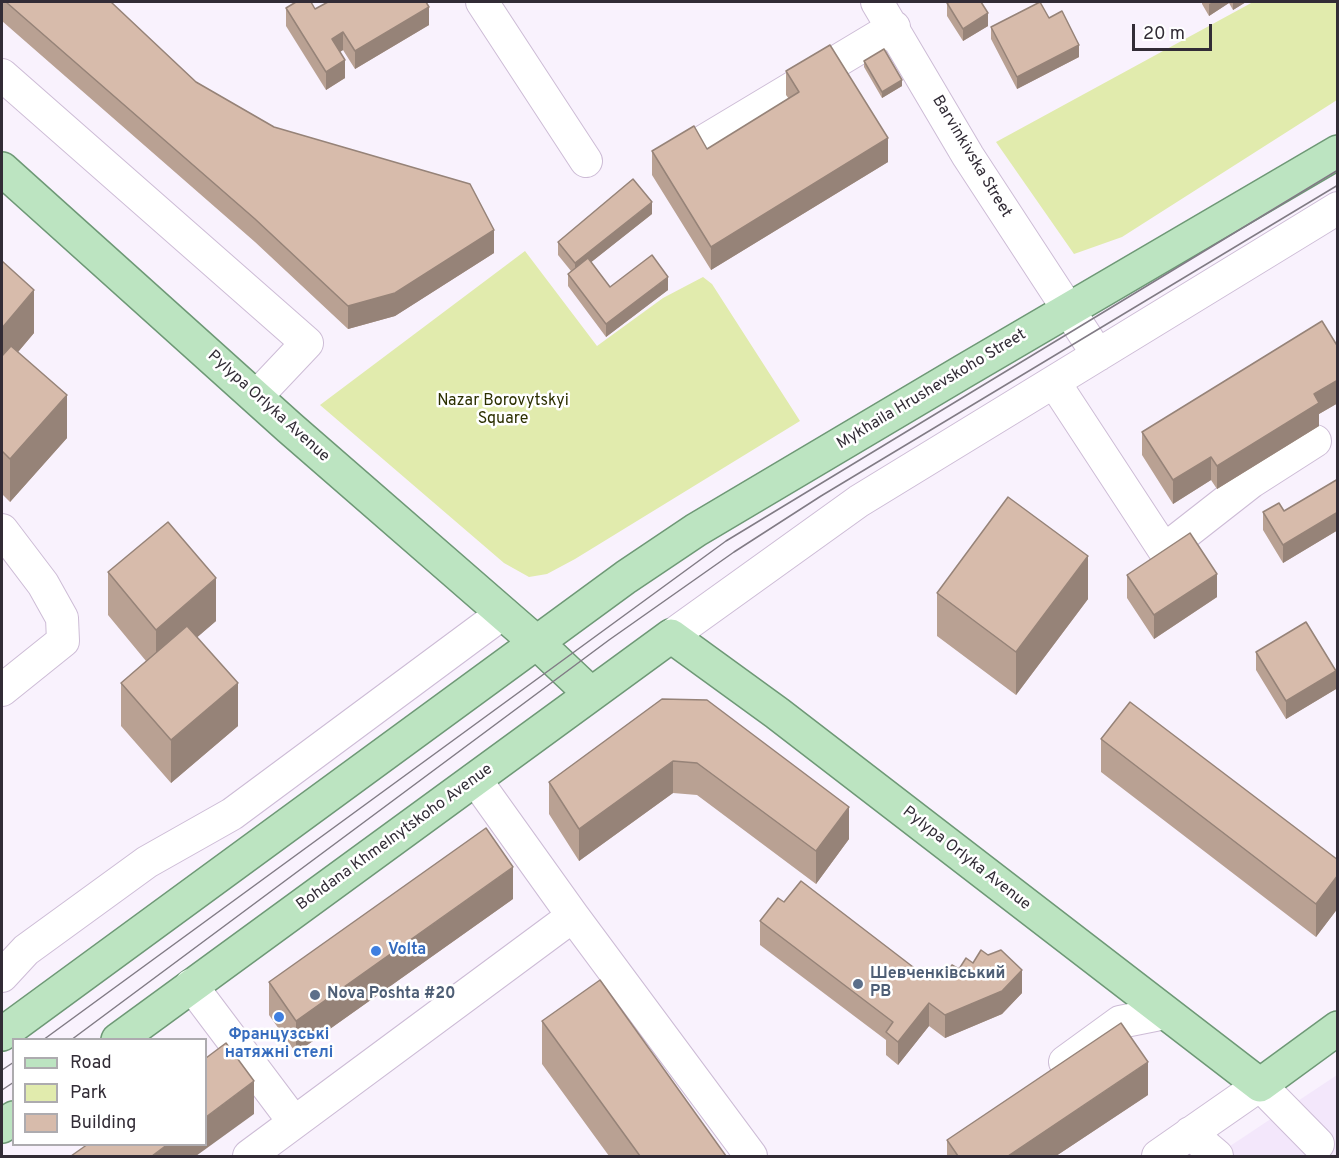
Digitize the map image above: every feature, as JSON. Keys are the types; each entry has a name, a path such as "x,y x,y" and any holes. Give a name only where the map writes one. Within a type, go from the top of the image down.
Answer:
{"main road":[{"name":"Mykhaila Hrushevskoho Street","path":"536,642 696,530 1338,152"},
{"name":"Pylypa Orlyka Avenue","path":"6,182 503,613 591,694"},
{"name":"Pylypa Orlyka Avenue","path":"671,636 777,713 1260,1085"},
{"name":"Bohdana Khmelnytskoho Avenue","path":"121,1038 671,636"},
{"path":"2,1034 536,642"},
{"path":"1260,1085 1338,1028"}],"street":[{"path":"482,2 586,161"},
{"path":"704,141 885,14"},
{"name":"Barvinkivska Street","path":"885,14 968,156 1098,355"},
{"path":"2,77 307,343 256,397"},
{"path":"671,636 859,501 1338,208"},
{"path":"1054,382 1164,550 1251,482 1315,441"},
{"path":"2,530 43,584 62,618 63,641 2,690"},
{"path":"2,976 26,950 147,862 232,814 503,613"},
{"path":"475,780 751,1156"},
{"path":"249,1156 573,916"},
{"path":"191,986 294,1122"},
{"path":"1065,1062 1120,1022 1165,1013"},
{"path":"1158,1156 1260,1085 1318,1144"},
{"path":"1190,1134 1217,1156"}],"shaded area":[{"path":"1337,1075 1337,1156 1215,1156"}],"green space":[{"path":"1253,2 1337,2 1337,100 1122,237 1074,254 996,142"},
{"name":"Nazar Borovytskyi Square","path":"525,251 597,346 663,298 703,277 712,284 800,421 575,559 547,574 529,577 504,563 320,405"}],"building":[{"path":"6,2 111,2 196,82 274,127 470,184 494,230 395,293 348,306 255,219"},
{"path":"296,2 311,2 315,9 328,2 426,2 429,7 355,51 343,32 332,39 345,60 326,72 286,8"},
{"path":"981,2 988,13 963,29 947,3"},
{"path":"1040,2 1049,18 1062,11 1079,45 1017,77 991,27"},
{"path":"830,45 888,138 711,247 652,151 694,126 707,149 799,92 786,71"},
{"path":"884,49 902,80 882,92 864,61"},
{"path":"633,179 652,202 575,263 558,242"},
{"path":"652,255 668,277 606,324 568,274 588,258 610,287"},
{"path":"2,261 34,290 2,328"},
{"path":"1322,321 1338,347 1338,380 1314,394 1319,403 1217,466 1211,457 1173,480 1142,432"},
{"path":"11,346 67,395 10,459 2,451 2,356"},
{"path":"1338,479 1338,512 1283,545 1263,512 1279,503 1284,511"},
{"path":"1008,497 1088,556 1016,652 937,593"},
{"path":"168,522 216,578 156,630 108,572"},
{"path":"1190,533 1217,574 1154,615 1127,575"},
{"path":"1306,622 1336,671 1286,701 1256,652"},
{"path":"187,626 238,683 171,740 121,683"},
{"path":"662,699 707,700 849,807 816,851 697,763 673,761 579,829 549,782"},
{"path":"1130,702 1338,860 1338,875 1316,904 1101,739"},
{"path":"486,828 513,867 296,1021 269,982"},
{"path":"801,881 930,980 937,970 945,975 952,965 959,969 966,958 973,963 981,950 988,955 1001,950 1022,970 1002,991 945,1015 929,1003 898,1042 886,1032 893,1022 760,921 778,898 784,902"},
{"path":"600,980 726,1156 640,1156 542,1021"},
{"path":"1121,1023 1148,1062 1008,1156 958,1156 947,1140"},
{"path":"226,1043 254,1081 207,1116 207,1057"},
{"path":"85,1146 165,1146 152,1156 71,1156"}],"tram line":[{"path":"46,1038 726,541 1338,170"},
{"path":"74,1038 609,640 734,552 821,496 1338,185"},
{"path":"2,1070 12,1063"},
{"path":"2,1090 12,1083"}],"place":[{"name":"Volta","path":"376,951"},
{"name":"Шевченківський РВ","path":"858,984"},
{"name":"Nova Poshta #20","path":"315,995"},
{"name":"Французські натяжні стелі","path":"279,1017"}]}
